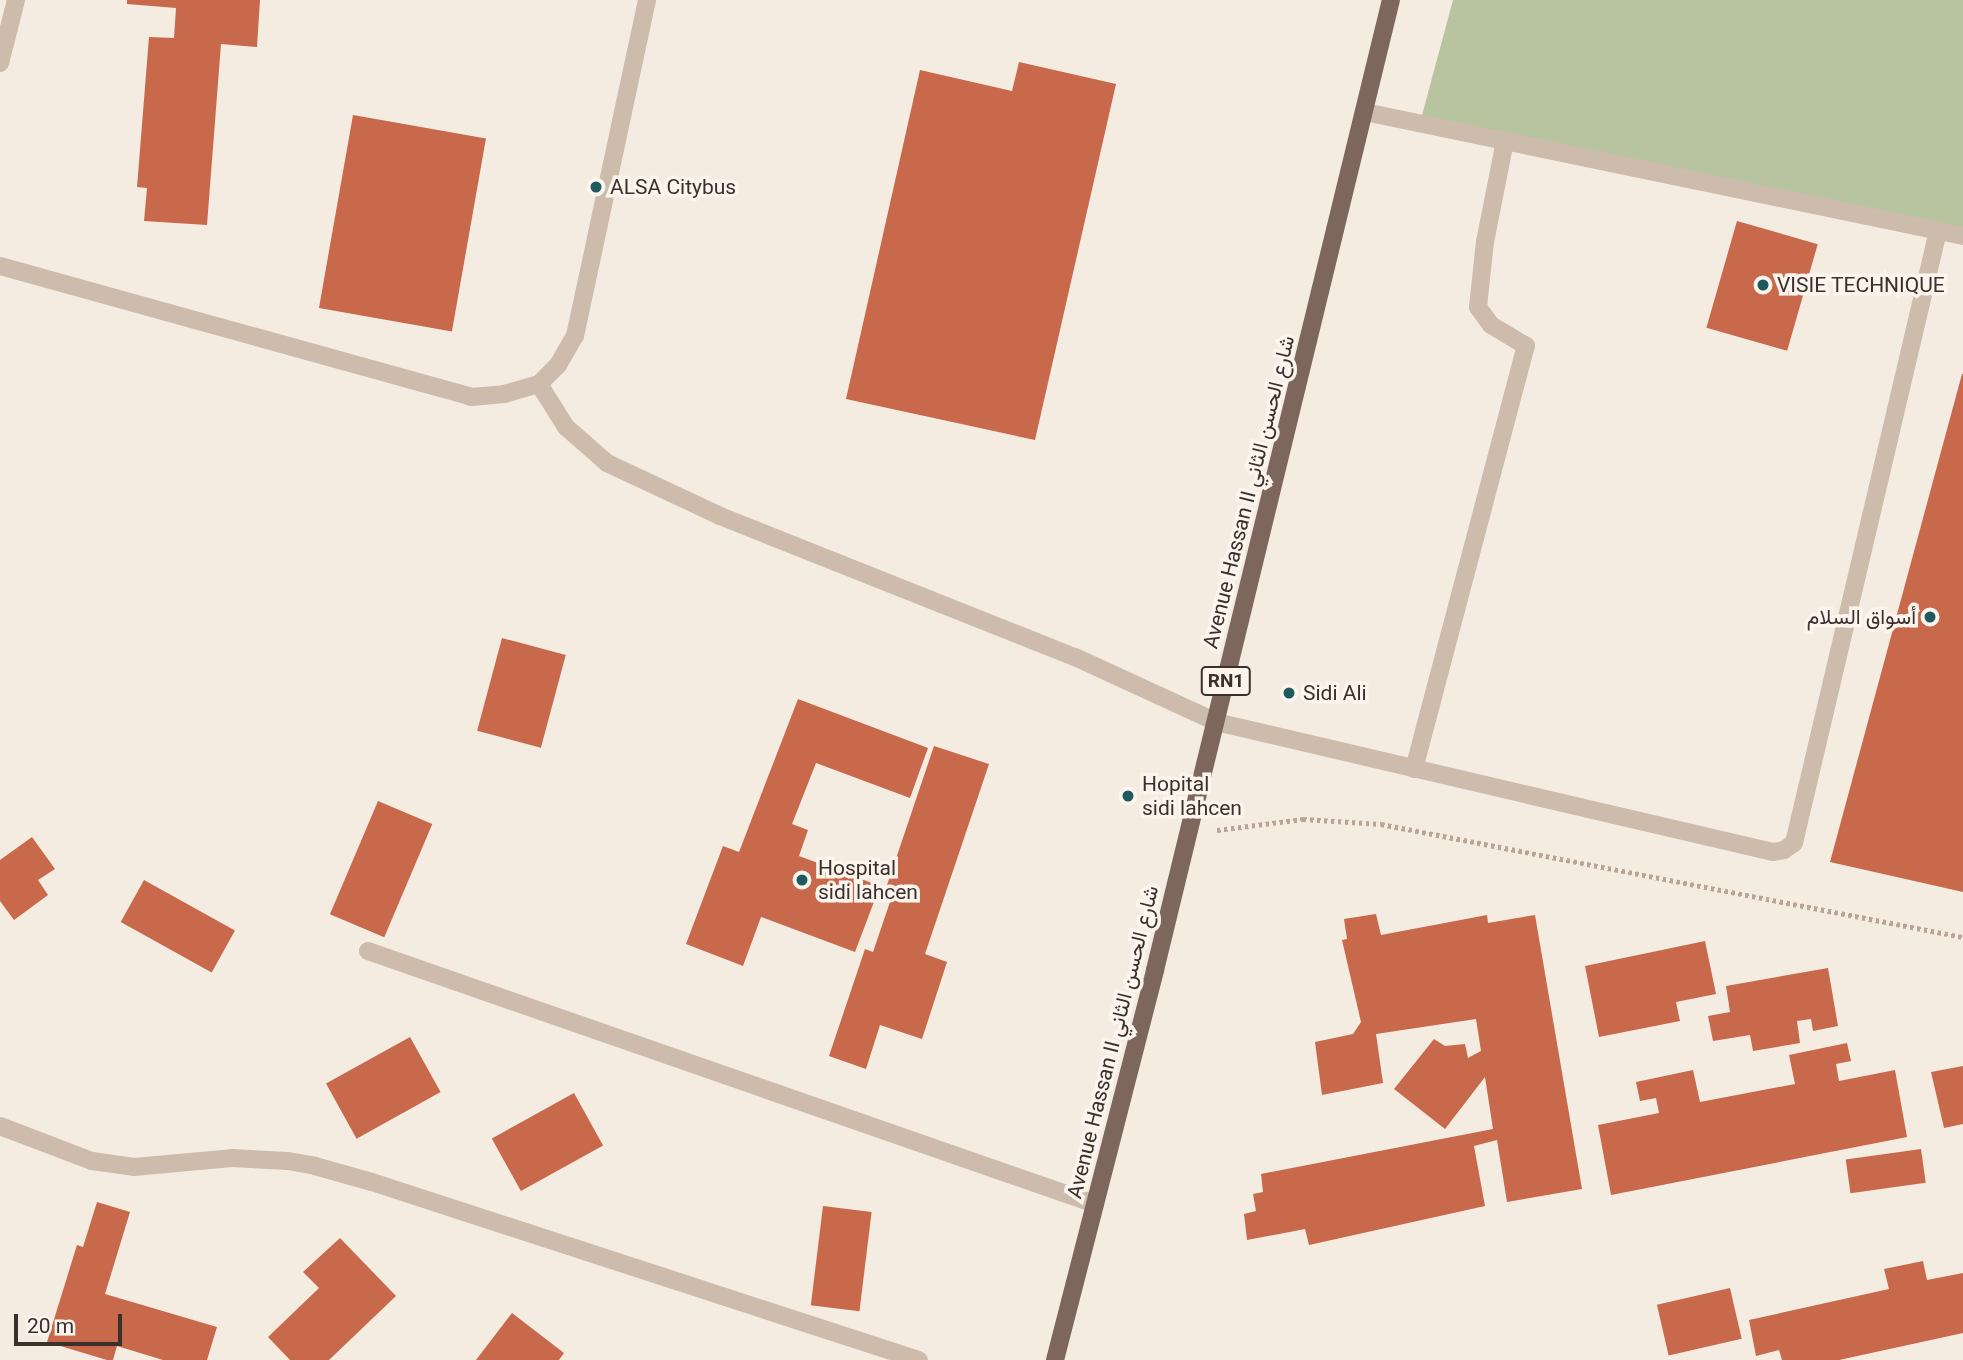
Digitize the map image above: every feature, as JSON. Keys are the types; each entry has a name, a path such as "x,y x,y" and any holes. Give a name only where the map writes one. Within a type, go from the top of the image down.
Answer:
{"main road":[{"name":"Avenue Hassan II شارع الحسن الثاني","path":"1055,1360 1216,722 1391,0"}],"street":[{"path":"0,63 16,0"},
{"path":"0,265 471,397 504,394 539,384 558,365 575,336 647,0"},
{"path":"1364,112 1963,236"},
{"path":"1414,769 1526,346 1491,326 1478,307 1485,242 1505,141"},
{"path":"539,384 566,427 607,463 720,516 1074,657 1216,722 1773,852 1784,850 1794,843 1938,231"},
{"path":"368,951 1095,1204"},
{"path":"0,1126 102,1163 134,1167 232,1158 288,1161 315,1166 372,1182 919,1360"}],"path":[{"path":"1188,834 1303,819 1381,824 1963,937"}],"green space":[{"path":"1453,0 1963,0 1963,231 1421,119"}],"building":[{"path":"127,0 260,0 257,47 221,44 207,225 144,221 147,188 137,187 149,37 174,38 176,8 127,4"},
{"path":"1019,62 1116,84 1035,440 846,399 920,70 1012,91"},
{"path":"353,115 486,138 452,331 319,308"},
{"name":"VISIE TECHNIQUE","path":"1737,221 1818,244 1787,351 1706,328"},
{"name":"أسواق السلام","path":"1963,374 1963,892 1830,862"},
{"path":"502,638 566,655 541,748 477,731"},
{"path":"798,699 928,748 910,798 816,763 792,824 808,830 799,856 880,886 855,952 761,917 743,966 686,944 723,846 739,852"},
{"path":"934,746 989,764 925,954 947,962 922,1039 880,1025 866,1069 829,1056 865,949 873,952 891,899 883,897"},
{"path":"378,801 432,824 384,937 330,914"},
{"path":"32,837 55,869 38,880 48,895 14,920 0,901 0,860"},
{"path":"144,880 235,930 212,972 121,922"},
{"path":"1376,914 1381,935 1487,915 1488,923 1535,915 1582,1189 1507,1202 1497,1140 1474,1146 1485,1206 1309,1245 1305,1229 1247,1240 1244,1214 1256,1211 1253,1194 1263,1192 1261,1174 1493,1129 1485,1077 1445,1129 1394,1089 1434,1039 1445,1046 1465,1044 1468,1058 1481,1051 1476,1019 1376,1034 1383,1083 1322,1095 1315,1042 1353,1034 1361,1022 1342,940 1347,939 1344,919"},
{"path":"1705,941 1716,994 1676,1002 1680,1021 1599,1037 1585,966"},
{"path":"1828,968 1838,1026 1813,1031 1811,1019 1797,1021 1800,1043 1753,1051 1750,1035 1713,1041 1708,1016 1730,1012 1726,986"},
{"path":"410,1037 441,1092 357,1139 326,1084"},
{"path":"1847,1043 1851,1061 1836,1064 1839,1081 1895,1070 1907,1137 1611,1195 1598,1125 1659,1113 1656,1098 1640,1101 1636,1082 1693,1070 1700,1102 1795,1084 1789,1055"},
{"path":"1963,1066 1963,1124 1944,1128 1931,1072"},
{"path":"574,1093 603,1145 521,1191 492,1139"},
{"path":"1921,1149 1926,1183 1850,1193 1846,1160"},
{"path":"97,1202 130,1212 105,1294 217,1327 207,1360 163,1360 117,1346 113,1360 107,1360 47,1342 77,1245 83,1247"},
{"path":"823,1206 872,1212 859,1311 811,1305"},
{"path":"340,1238 396,1296 329,1360 290,1360 268,1337 319,1288 303,1272"},
{"path":"1923,1261 1927,1280 1963,1273 1963,1333 1839,1360 1782,1360 1779,1350 1756,1356 1749,1320 1889,1289 1884,1269"},
{"path":"1730,1288 1742,1339 1669,1356 1657,1305"},
{"path":"512,1313 564,1353 559,1360 476,1360"}],"place":[{"name":"ALSA Citybus","path":"596,187"},
{"name":"VISIE TECHNIQUE","path":"1763,285"},
{"name":"أسواق السلام","path":"1930,617"},
{"name":"Sidi Ali","path":"1289,693"},
{"name":"Hopital sidi lahcen","path":"1128,796"},
{"name":"Hospital sidi lahcen","path":"802,880"}]}
